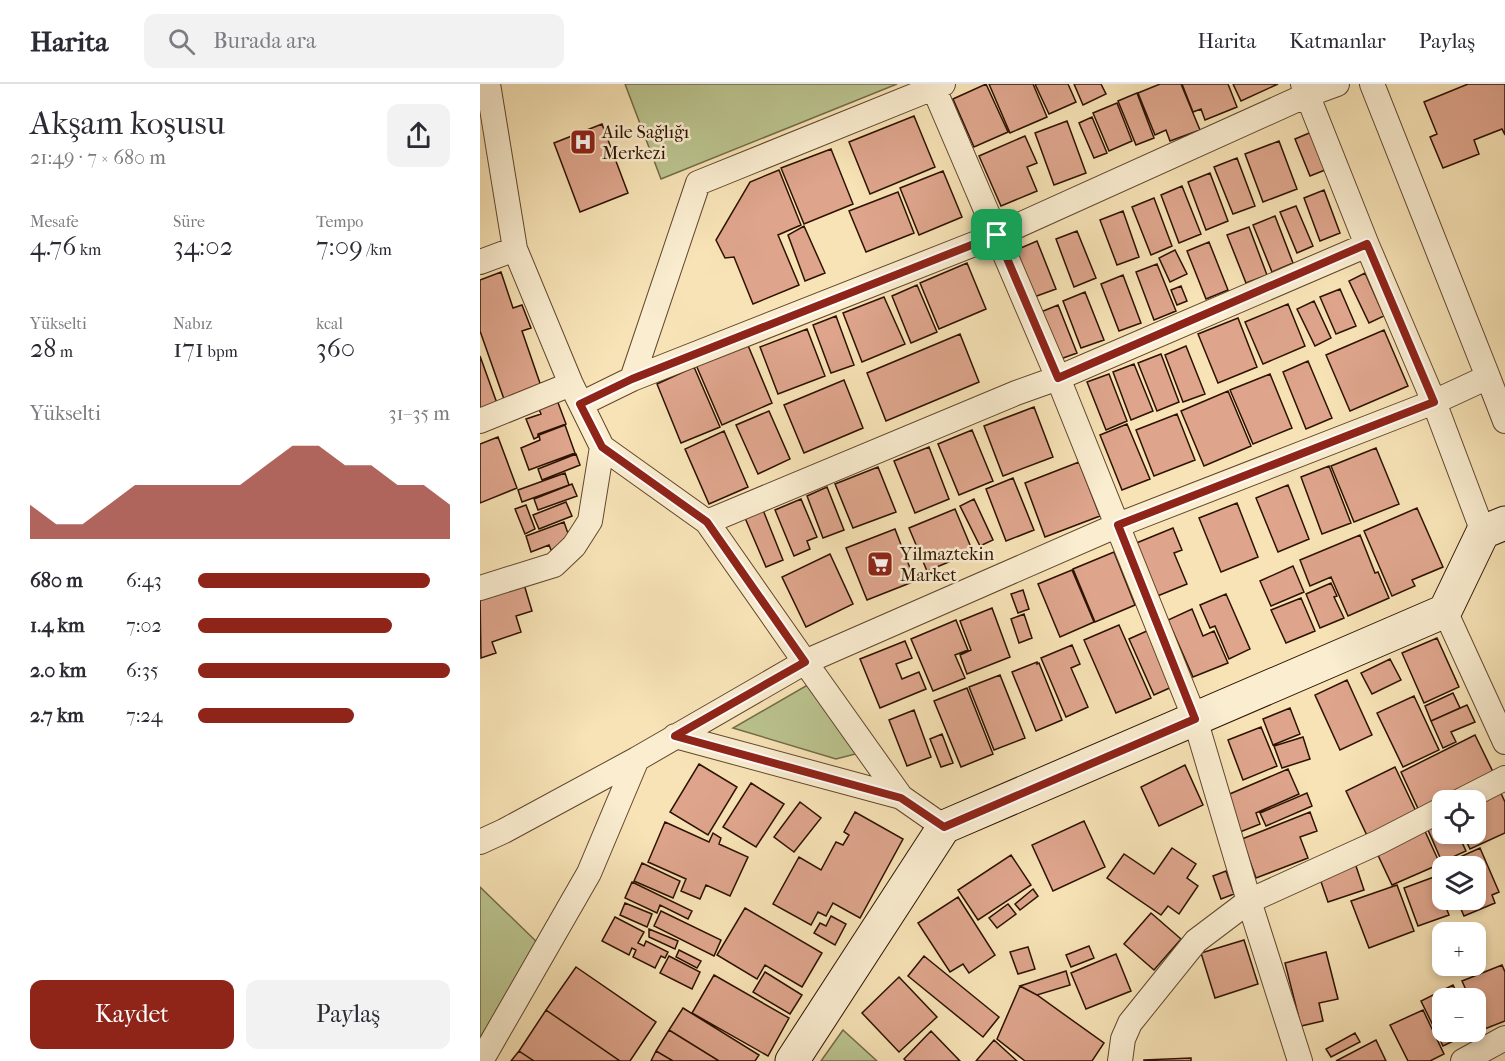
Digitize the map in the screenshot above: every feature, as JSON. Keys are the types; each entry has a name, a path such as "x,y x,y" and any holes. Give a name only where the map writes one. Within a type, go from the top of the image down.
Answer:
{"street":[{"path":"480,421 632,379 997,235 1305,89 1337,84"},
{"path":"1372,84 1505,421"},
{"path":"632,379 698,183 936,85 1058,378 1195,719 1300,1061"},
{"path":"792,1061 944,827 1445,611 1494,527 1434,402 1305,89"},
{"path":"486,93 516,249 576,394 602,447 707,522 901,798"},
{"path":"707,522 1016,393 1058,378 1367,244"},
{"path":"480,262 516,249"},
{"path":"480,842 637,759 805,662 1118,525 1434,402 1488,377"},
{"path":"480,588 554,565 574,546 590,521 602,447"},
{"path":"1445,611 1505,742"},
{"path":"675,736 901,798 944,827"},
{"path":"481,1061 589,873 637,759"},
{"path":"1482,790 1505,778"},
{"path":"1119,1061 1123,1040 1130,1023 1196,941 1249,901 1379,842 1432,815"},
{"path":"1463,1061 1505,1038"}],"green space":[{"path":"625,84 897,84 661,179"},
{"path":"811,683 859,753 836,759 733,728"},
{"path":"480,887 539,944 480,1038"},
{"path":"843,1030 877,1061 821,1061"}],"building":[{"path":"986,84 1008,132 974,147 953,99"},
{"path":"989,84 1033,84 1047,117 1010,133"},
{"path":"1035,84 1068,84 1076,102 1049,114"},
{"path":"1074,84 1101,84 1106,94 1083,105"},
{"path":"1160,84 1181,84 1200,130 1170,141 1166,130 1155,135 1138,93"},
{"path":"1182,84 1228,84 1237,107 1205,120 1201,109 1193,112"},
{"path":"1233,84 1278,84 1241,101"},
{"path":"1468,84 1505,84 1505,135 1502,129 1474,140 1479,154 1443,168 1430,137 1437,134 1424,102"},
{"path":"1137,93 1154,138 1136,145 1118,101"},
{"path":"1117,103 1132,141 1109,151 1093,113"},
{"path":"914,116 935,167 870,194 849,142"},
{"path":"1092,117 1107,153 1094,158 1079,123"},
{"path":"1067,121 1086,173 1054,185 1035,133"},
{"path":"602,124 628,193 580,212 554,143"},
{"path":"1314,131 1330,168 1310,176 1295,139"},
{"path":"1025,136 1037,163 1027,167 1037,191 1001,206 979,156"},
{"path":"1279,141 1297,189 1263,202 1245,154"},
{"path":"831,149 853,204 804,224 781,168"},
{"path":"1237,158 1255,206 1233,214 1214,167"},
{"path":"779,170 801,225 778,235 799,285 753,304 734,257 725,258 716,240 750,182"},
{"path":"943,171 962,217 919,235 900,188"},
{"path":"1210,173 1228,221 1206,230 1188,182"},
{"path":"1182,186 1201,234 1179,243 1161,195"},
{"path":"1324,190 1340,233 1320,241 1304,198"},
{"path":"898,192 914,233 866,252 849,211"},
{"path":"1154,198 1172,246 1151,255 1132,207"},
{"path":"1296,206 1313,246 1297,253 1280,212"},
{"path":"1123,211 1139,257 1117,265 1100,220"},
{"path":"1275,216 1293,263 1272,272 1253,225"},
{"path":"804,226 825,273 805,281 788,235"},
{"path":"1249,227 1267,275 1246,283 1227,235"},
{"path":"1077,231 1096,278 1074,287 1056,239"},
{"path":"1037,241 1056,289 1034,297 1016,250"},
{"path":"1209,242 1228,290 1206,299 1187,251"},
{"path":"1175,250 1187,274 1170,282 1159,258"},
{"path":"967,263 986,309 939,329 920,283"},
{"path":"1157,264 1176,311 1154,320 1136,272"},
{"path":"501,272 513,308 522,305 531,328 522,331 542,389 505,402 480,331 480,280"},
{"path":"1365,273 1384,316 1369,323 1349,281"},
{"path":"1123,275 1141,323 1119,331 1101,284"},
{"path":"917,285 937,332 911,343 892,296"},
{"path":"1181,286 1187,301 1177,305 1171,290"},
{"path":"1340,289 1356,326 1336,334 1320,297"},
{"path":"1085,292 1104,340 1081,348 1063,301"},
{"path":"884,297 905,344 862,362 843,313"},
{"path":"1314,301 1331,338 1315,346 1297,309"},
{"path":"1288,304 1305,346 1263,364 1245,322"},
{"path":"1058,305 1077,353 1055,361 1036,314"},
{"path":"836,316 854,365 831,373 813,325"},
{"path":"1238,318 1257,367 1218,383 1198,334"},
{"path":"807,329 825,376 778,394 760,347"},
{"path":"1384,330 1408,386 1350,411 1326,355"},
{"path":"960,334 979,382 886,421 867,373"},
{"path":"747,343 772,403 722,425 696,365"},
{"path":"1186,346 1205,394 1183,402 1165,355"},
{"path":"1161,354 1179,402 1157,411 1138,363"},
{"path":"480,356 498,406 480,412"},
{"path":"1308,361 1332,418 1306,429 1283,372"},
{"path":"1134,364 1153,411 1131,420 1113,372"},
{"path":"694,367 720,427 681,443 657,384"},
{"path":"1109,374 1127,421 1106,430 1087,382"},
{"path":"1270,374 1292,428 1253,444 1230,390"},
{"path":"844,380 863,428 804,453 784,405"},
{"path":"1228,391 1251,446 1204,466 1181,411"},
{"path":"557,400 566,424 538,434 538,437 534,439 526,419 541,414 538,407"},
{"path":"1034,407 1053,457 1003,476 984,426"},
{"path":"769,411 790,459 758,474 736,425"},
{"path":"1177,414 1195,460 1154,476 1136,430"},
{"path":"1127,424 1150,479 1122,490 1100,435"},
{"path":"565,425 575,453 529,470 521,448 540,440 539,435"},
{"path":"972,430 993,481 959,495 938,444"},
{"path":"724,431 748,487 709,504 685,449"},
{"path":"498,437 517,488 480,503 480,444"},
{"path":"929,447 949,499 915,513 894,461"},
{"path":"1376,448 1399,504 1354,522 1331,466"},
{"path":"576,454 580,465 542,480 538,469"},
{"path":"1079,462 1100,516 1045,537 1025,483"},
{"path":"1329,466 1351,523 1322,534 1301,477"},
{"path":"878,467 896,512 853,528 835,484"},
{"path":"565,473 569,485 522,502 518,490"},
{"path":"1013,478 1034,530 1006,541 986,489"},
{"path":"572,484 577,496 538,510 534,499"},
{"path":"1288,485 1309,539 1278,552 1256,498"},
{"path":"827,487 844,530 823,538 807,496"},
{"path":"801,499 817,537 807,541 810,549 794,556 775,510"},
{"path":"974,499 993,540 980,546 960,506"},
{"path":"566,502 572,516 539,529 533,515"},
{"path":"1237,503 1258,557 1221,572 1199,518"},
{"path":"526,505 535,529 525,534 515,509"},
{"path":"1417,508 1443,567 1412,580 1415,586 1392,596 1364,531"},
{"path":"955,509 973,552 927,571 909,528"},
{"path":"763,510 783,560 766,567 745,518"},
{"path":"564,522 571,542 551,550 549,545 531,552 526,536"},
{"path":"1173,528 1182,550 1174,553 1187,584 1155,597 1134,544"},
{"path":"895,529 915,581 867,600 846,548"},
{"path":"1360,535 1375,573 1378,572 1389,598 1348,616 1331,577 1310,586 1300,560"},
{"path":"1114,552 1135,605 1095,622 1073,569"},
{"path":"830,554 853,604 806,627 782,577"},
{"path":"1293,566 1304,592 1271,606 1260,581"},
{"path":"1072,570 1094,622 1060,637 1038,584"},
{"path":"523,581 532,611 516,616 521,632 492,642 496,653 481,658 480,595"},
{"path":"1331,583 1337,596 1334,597 1344,618 1320,628 1306,594"},
{"path":"1023,590 1029,609 1018,613 1011,594"},
{"path":"1226,594 1250,649 1229,659 1215,626 1210,628 1200,605"},
{"path":"1301,598 1315,631 1286,643 1271,610"},
{"path":"992,608 1010,657 967,674 960,655 971,650 960,621"},
{"path":"1192,609 1203,636 1214,631 1228,663 1193,677 1168,620"},
{"path":"1024,614 1032,638 1019,643 1011,619"},
{"path":"956,620 968,650 955,655 965,678 933,691 911,639"},
{"path":"1119,625 1151,698 1116,713 1084,640"},
{"path":"1149,630 1174,686 1154,695 1129,639"},
{"path":"1437,638 1459,687 1424,703 1402,653"},
{"path":"905,641 912,658 896,664 902,679 919,672 926,689 880,708 860,659"},
{"path":"1072,645 1080,664 1071,668 1088,707 1066,717 1041,658"},
{"path":"1390,659 1401,680 1372,694 1361,673"},
{"path":"1037,662 1062,720 1036,731 1012,672"},
{"path":"1000,675 1025,738 994,750 969,687"},
{"path":"1347,680 1372,735 1340,750 1315,695"},
{"path":"967,688 993,754 961,767 934,701"},
{"path":"1453,693 1460,708 1431,721 1425,706"},
{"path":"1414,696 1439,750 1403,767 1377,713"},
{"path":"1467,705 1475,722 1451,732 1456,742 1443,748 1431,721"},
{"path":"1290,708 1300,734 1273,745 1263,719"},
{"path":"914,710 931,757 907,766 889,720"},
{"path":"1261,727 1277,766 1243,780 1228,740"},
{"path":"942,734 953,763 941,767 930,739"},
{"path":"1475,735 1496,778 1472,790 1432,790 1432,810 1421,815 1401,772"},
{"path":"1303,737 1310,759 1282,768 1274,746"},
{"path":"699,764 737,787 708,835 670,812"},
{"path":"1185,765 1203,805 1159,826 1141,787"},
{"path":"1395,767 1420,820 1371,844 1346,791"},
{"path":"1288,769 1299,794 1256,813 1260,824 1240,832 1225,796"},
{"path":"751,783 784,804 756,847 723,827"},
{"path":"1499,789 1505,802 1505,833 1486,842 1486,796"},
{"path":"1307,793 1312,806 1266,826 1260,813"},
{"path":"800,802 821,818 794,852 774,837"},
{"path":"855,812 903,839 860,918 833,903 826,916 818,912 811,925 773,904 799,857 821,870 836,842 843,845 849,835 844,832"},
{"path":"1310,812 1317,831 1300,837 1308,858 1256,878 1242,839"},
{"path":"1432,820 1432,839 1425,823"},
{"path":"1084,821 1105,867 1053,891 1032,845"},
{"path":"665,822 709,842 713,833 721,838 719,844 748,857 730,896 706,885 700,899 681,891 686,879 648,862"},
{"path":"1424,829 1436,856 1432,856 1432,868 1392,885 1376,851"},
{"path":"1434,844 1463,844 1466,851 1455,856 1439,856"},
{"path":"1468,844 1481,844 1470,849"},
{"path":"1172,848 1196,864 1187,878 1198,886 1179,914 1168,906 1161,915 1107,878 1124,854 1154,874"},
{"path":"1480,848 1483,856 1462,856"},
{"path":"1011,855 1031,885 978,920 958,890"},
{"path":"1486,862 1499,892 1492,895 1495,903 1486,907"},
{"path":"642,863 680,881 673,898 634,881"},
{"path":"1355,863 1364,890 1328,902 1319,876"},
{"path":"1226,871 1234,894 1221,899 1213,876"},
{"path":"1432,878 1432,910 1447,910 1449,915 1418,926 1404,888"},
{"path":"632,882 692,911 688,919 660,905 657,913 625,898"},
{"path":"1397,885 1414,931 1369,948 1351,901"},
{"path":"1033,889 1038,896 1020,910 1015,904"},
{"path":"958,897 995,955 969,973 963,964 950,972 918,923"},
{"path":"625,903 652,914 647,927 620,915"},
{"path":"1008,904 1016,914 997,928 989,918"},
{"path":"745,908 822,953 802,987 765,965 757,979 717,955"},
{"path":"1461,910 1478,910 1464,916"},
{"path":"661,911 721,940 714,956 654,926"},
{"path":"1151,913 1181,939 1154,970 1124,944"},
{"path":"831,916 846,924 835,945 814,933 820,923 826,926"},
{"path":"615,917 644,932 638,943 644,946 646,941 668,952 665,958 661,956 655,968 633,957 636,950 632,948 629,955 602,941"},
{"path":"649,929 678,941 675,949 649,937"},
{"path":"1244,940 1258,984 1215,998 1201,953"},
{"path":"1089,946 1094,958 1071,967 1066,955"},
{"path":"1028,947 1035,969 1018,974 1010,952"},
{"path":"679,950 701,961 697,968 676,957"},
{"path":"1326,952 1338,999 1319,1003 1323,1021 1301,1026 1285,963"},
{"path":"1116,954 1131,991 1086,1009 1071,973"},
{"path":"669,956 700,972 692,989 660,973"},
{"path":"924,956 999,1017 983,1037 908,976"},
{"path":"1502,965 1505,972 1505,1021 1486,1028 1486,988 1465,988 1462,981 1474,976 1486,976 1486,971"},
{"path":"576,967 656,1022 630,1061 620,1061 546,1010"},
{"path":"1066,971 1070,985 1037,995 1020,986"},
{"path":"765,972 802,995 790,1014 753,992"},
{"path":"714,975 789,1018 768,1056 692,1013"},
{"path":"899,977 937,1017 899,1052 862,1013"},
{"path":"1020,986 1037,995 1104,1043 1092,1061 1025,1061 997,1039"},
{"path":"1432,996 1432,1024 1421,1001"},
{"path":"683,1008 759,1055 755,1061 719,1061 669,1030"},
{"path":"546,1010 620,1061 534,1061 519,1051"},
{"path":"1423,1010 1432,1029 1432,1042 1438,1042 1444,1054 1430,1061 1408,1061 1390,1025"},
{"path":"669,1030 719,1061 673,1061 656,1051"},
{"path":"931,1031 960,1061 906,1061 904,1059"},
{"path":"1355,1033 1360,1042 1331,1057 1326,1049"},
{"path":"994,1040 1017,1061 976,1061"},
{"path":"1376,1040 1386,1061 1336,1061"},
{"path":"519,1051 534,1061 511,1061"},
{"path":"656,1051 673,1061 651,1061"},
{"path":"1191,1058 1191,1061 1144,1061 1144,1060"}],"place":[{"name":"Aile Sağlığı Merkezi","path":"583,142"},
{"name":"Yilmaztekin Market","path":"880,564"}],"route":[{"path":"997,235 1058,378 1367,244 1434,402 1118,525 1195,719 944,827 901,798 675,736 805,662 707,522 602,447 580,404 632,379 997,235"}]}
